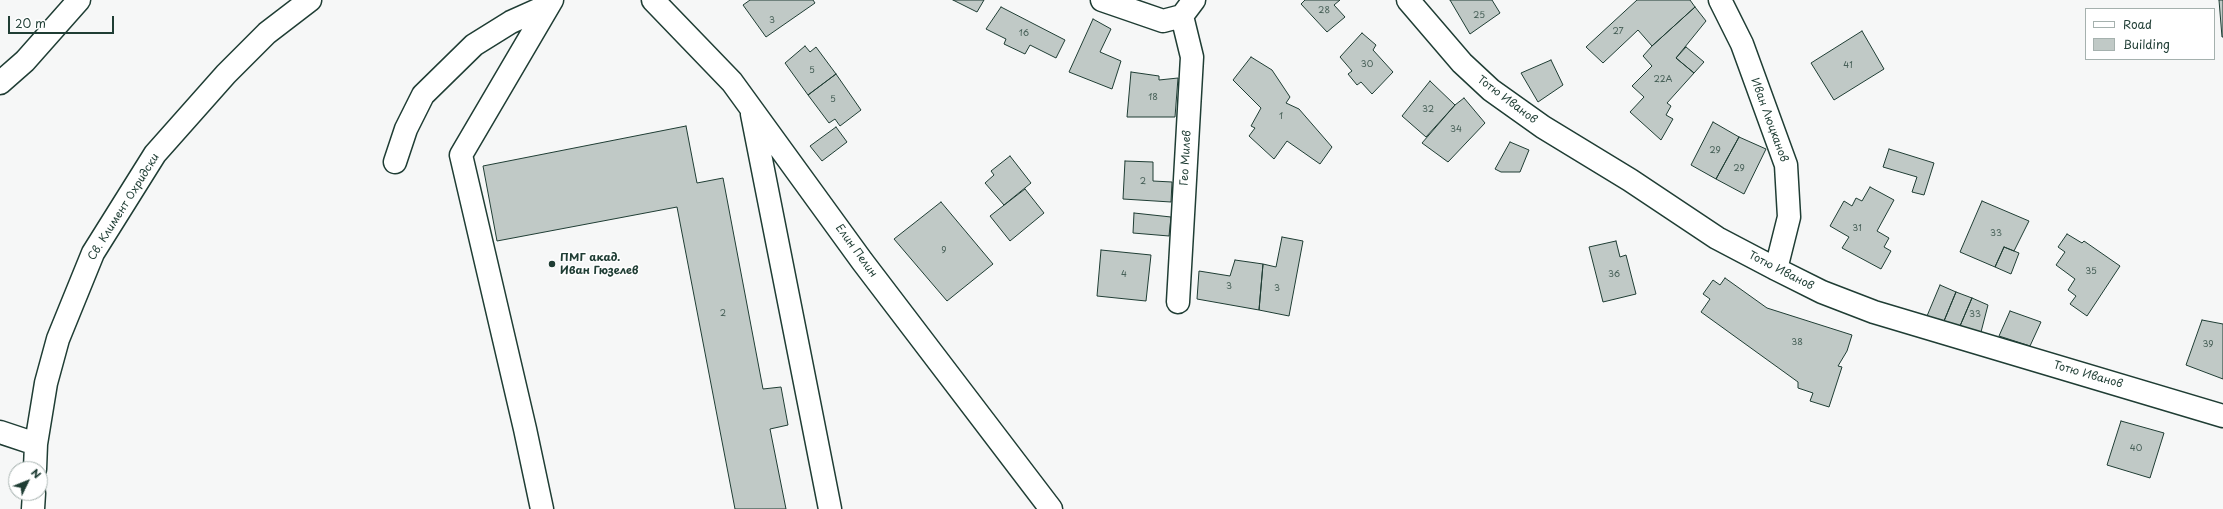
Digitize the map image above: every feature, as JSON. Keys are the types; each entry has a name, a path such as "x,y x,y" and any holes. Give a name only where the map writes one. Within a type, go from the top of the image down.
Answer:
{"street":[{"path":"0,83 26,61 79,0"},
{"name":"Св. Климент Охридски","path":"35,461 36,444 46,384 58,339 93,253 155,154 226,74 267,33 310,0"},
{"name":"Елин Пелин","path":"653,0 732,82 862,261 1051,509"},
{"path":"1102,0 1163,21 1188,8"},
{"name":"Тотю Иванов","path":"1408,0 1462,63 1490,90 1542,127 1630,180 1717,238 1776,269 1822,292 1874,312 2223,416"},
{"name":"Иван Люцканов","path":"1720,0 1742,44 1786,165 1789,217 1776,269"},
{"path":"395,162 406,129 423,95 474,45 511,22 550,2"},
{"path":"542,509 461,155 550,2"},
{"name":"Гео Милев","path":"1178,302 1192,57 1188,8"},
{"path":"751,108 830,509"},
{"path":"0,432 36,444"}],"building":[{"path":"750,0 813,0 815,3 766,37 743,5"},
{"path":"953,0 984,0 977,12"},
{"path":"1305,0 1340,0 1334,5 1345,17 1327,32 1301,4"},
{"path":"1450,0 1492,0 1500,13 1470,34"},
{"path":"1637,0 1690,0 1695,7 1652,46 1638,30 1603,63 1586,47"},
{"path":"2219,0 2223,0 2223,37 2222,37"},
{"path":"1001,7 1065,40 1056,58 1030,45 1025,54 1004,44 1006,39 986,29"},
{"path":"1695,7 1706,21 1676,58 1694,73 1667,103 1671,106 1666,115 1673,119 1661,140 1630,112 1644,97 1632,86 1652,66 1643,56"},
{"path":"1093,19 1111,29 1100,52 1121,61 1112,89 1069,72"},
{"path":"1862,31 1884,69 1834,100 1811,63"},
{"path":"1362,33 1376,45 1373,50 1393,72 1372,94 1361,82 1357,85 1348,74 1352,71 1340,57"},
{"path":"805,46 810,52 816,47 836,74 808,95 785,63"},
{"path":"1686,47 1704,62 1694,73 1676,58"},
{"path":"1251,57 1272,70 1290,97 1286,103 1299,109 1332,147 1320,164 1287,141 1274,159 1249,136 1255,128 1251,126 1261,108 1233,80"},
{"path":"1551,60 1563,85 1538,102 1521,73"},
{"path":"1131,72 1159,76 1159,80 1178,78 1175,117 1127,117"},
{"path":"836,74 861,110 840,126 835,119 829,123 808,95"},
{"path":"1430,81 1455,105 1426,137 1402,116"},
{"path":"1464,98 1485,123 1448,162 1422,143 1455,105"},
{"path":"1713,122 1739,137 1716,179 1691,165"},
{"path":"686,126 697,183 723,178 763,389 781,387 788,425 770,429 786,509 735,509 677,207 497,241 483,166"},
{"path":"836,127 847,142 822,161 810,146"},
{"path":"1739,137 1766,149 1744,194 1716,179"},
{"path":"1510,142 1529,150 1520,172 1501,172 1495,169"},
{"path":"1889,149 1934,163 1924,195 1912,192 1917,177 1883,167"},
{"path":"1010,156 1031,183 1004,205 985,183 994,175 991,171"},
{"path":"1125,161 1153,162 1153,181 1172,182 1171,202 1123,199"},
{"path":"1870,187 1894,200 1877,231 1889,238 1884,247 1891,251 1881,269 1842,248 1849,237 1830,226 1844,201 1852,206 1856,198 1862,201"},
{"path":"1025,189 1044,213 1010,241 990,216"},
{"path":"1982,201 2029,221 2014,251 2004,247 1995,267 1960,252"},
{"path":"941,202 993,264 947,301 894,239"},
{"path":"1134,213 1171,217 1169,236 1133,233"},
{"path":"2067,234 2082,243 2084,241 2120,266 2087,316 2070,304 2076,296 2068,290 2075,279 2056,265 2065,252 2058,247"},
{"path":"1282,237 1303,241 1289,316 1259,310 1263,264 1276,267"},
{"path":"1616,241 1620,257 1626,255 1636,294 1603,302 1589,247"},
{"path":"2004,247 2019,253 2011,274 1995,267"},
{"path":"1101,250 1151,255 1146,301 1097,296"},
{"path":"1235,260 1263,264 1259,310 1197,299 1199,271 1230,276"},
{"path":"1725,278 1767,308 1852,335 1847,351 1838,366 1842,367 1829,407 1810,401 1813,393 1798,388 1798,382 1701,312 1710,299 1703,294 1713,280 1720,285"},
{"path":"1940,285 1956,292 1944,321 1927,316"},
{"path":"1956,292 1972,298 1960,326 1944,321"},
{"path":"1972,298 1988,305 1981,332 1960,326"},
{"path":"2010,311 2041,322 2030,346 1999,336"},
{"path":"2202,320 2223,324 2223,379 2186,365"},
{"path":"2121,421 2164,433 2150,478 2107,465"}],"place":[{"name":"ПМГ акад. Иван Гюзелев","path":"552,264"}]}
